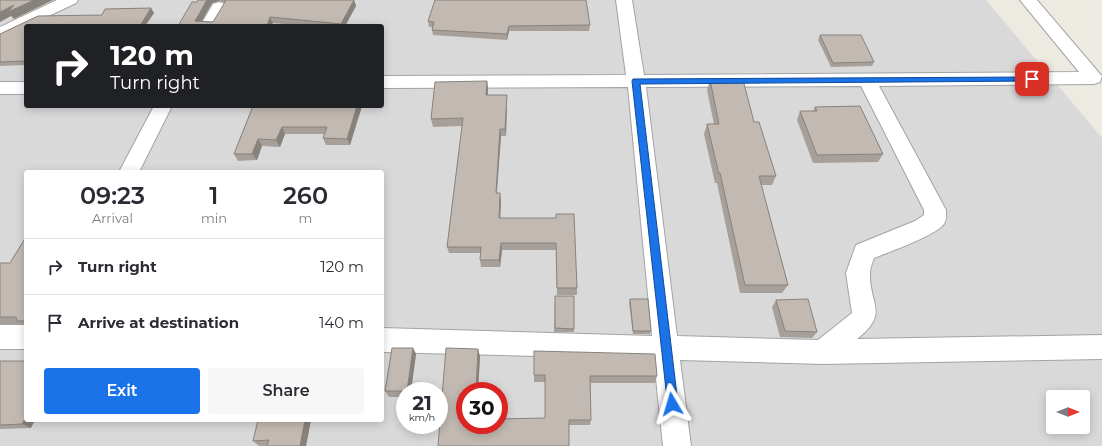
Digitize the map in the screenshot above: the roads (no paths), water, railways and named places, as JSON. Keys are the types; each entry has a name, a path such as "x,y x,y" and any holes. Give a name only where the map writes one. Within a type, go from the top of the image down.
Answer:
{"street":[{"path":"0,34 70,0"},
{"path":"624,0 636,81 677,446"},
{"path":"1028,0 1099,81"},
{"path":"209,24 219,7"},
{"path":"822,352 860,323 864,314 858,273 864,252 923,227 935,219 935,210 867,80"},
{"path":"384,82 867,80 1099,81"},
{"path":"0,88 24,88"},
{"path":"130,170 162,108"},
{"path":"0,337 24,337"},
{"path":"384,340 822,352 1102,347"}]}
